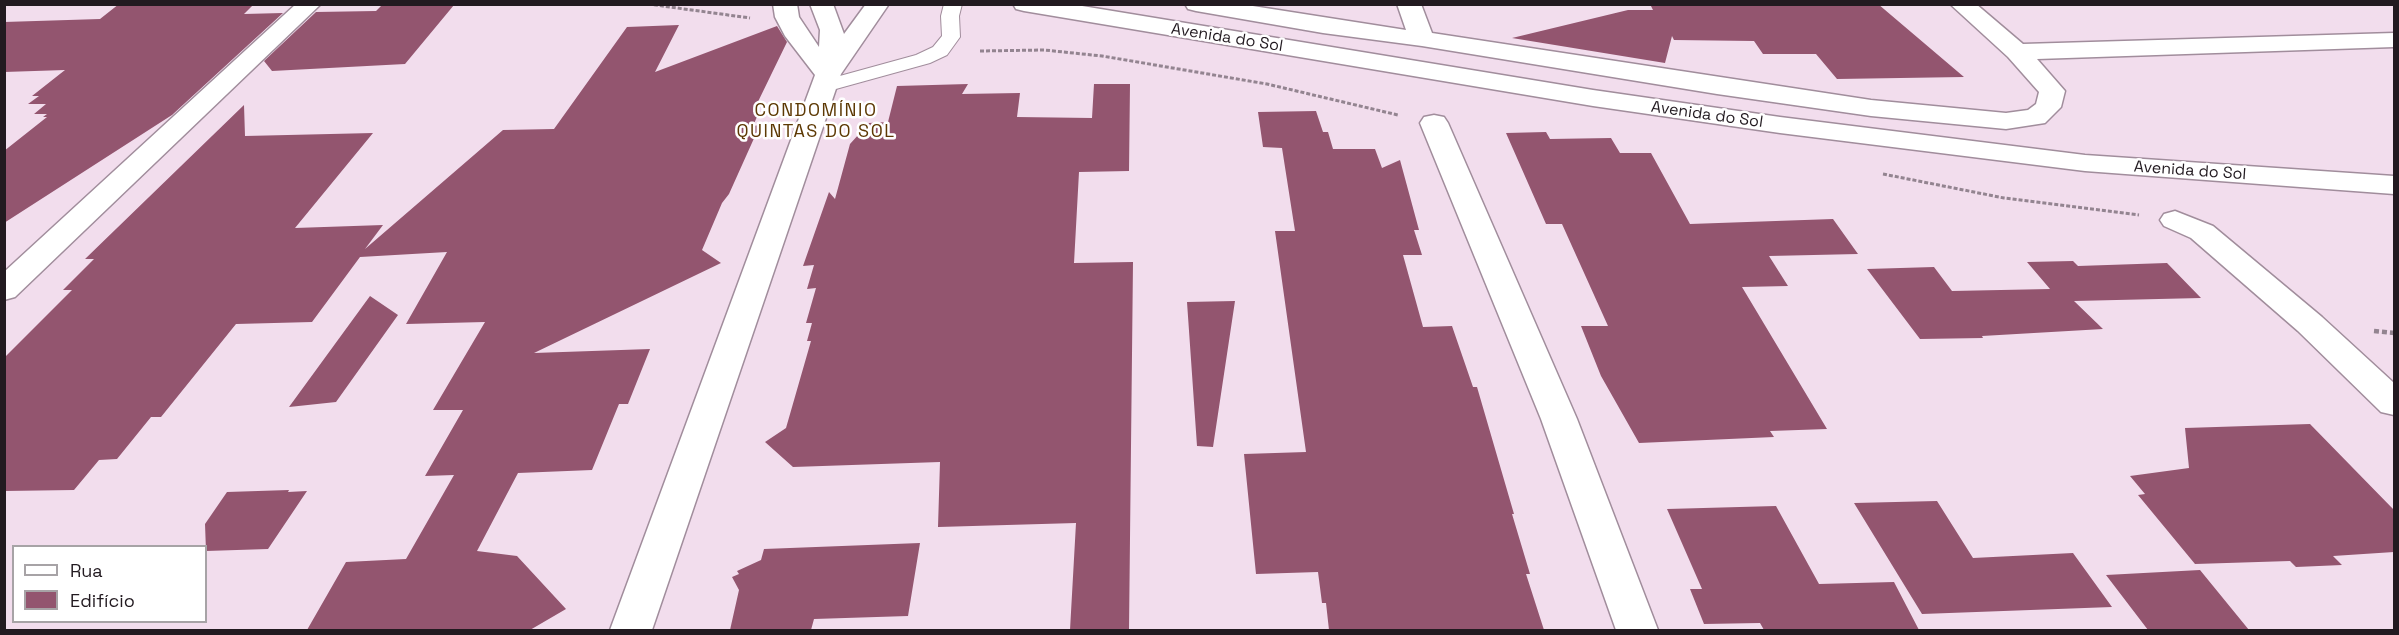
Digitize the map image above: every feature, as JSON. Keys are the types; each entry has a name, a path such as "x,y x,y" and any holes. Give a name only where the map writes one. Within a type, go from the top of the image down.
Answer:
{"street":[{"path":"4,290 310,4"},
{"path":"631,630 826,77 832,30 821,4"},
{"path":"826,77 878,4"},
{"name":"Avenida do Sol","path":"1024,4 1593,98 1780,125 2085,163 2394,185"},
{"path":"1196,4 1323,26 1895,111 2006,121 2036,117 2048,107 2052,92 2017,52 1961,4"},
{"path":"1409,4 1422,39"},
{"path":"786,11 797,36 826,77"},
{"path":"2017,52 2394,40"},
{"path":"1434,123 1558,419 1637,630"},
{"path":"2175,220 2202,232 2310,324 2394,403"}],"lane":[{"path":"826,77 923,59 940,51 951,37 950,16 953,4"}],"path":[{"path":"648,4 750,18 786,11"},
{"path":"940,51 1044,50 1102,56 1267,84 1434,123"}],"building":[{"path":"119,4 254,4 244,14 283,13 172,115 4,223 4,151 47,117 43,117 47,114 34,114 46,104 28,104 39,96 32,96 65,70 4,72 4,22 100,19"},
{"path":"1650,4 1878,4 1964,77 1837,79 1816,54 1763,54 1754,41 1674,40 1672,36 1665,63 1512,38 1628,10 1653,10"},
{"path":"382,5 454,5 405,64 272,71 264,61 316,12 376,11"},
{"path":"679,25 655,72 777,26 787,42 753,112 759,112 753,126 760,125 702,250 721,263 534,353 650,349 628,404 619,404 592,470 518,473 477,551 517,556 566,609 530,630 307,630 346,562 406,559 454,475 425,476 463,410 433,410 485,322 406,324 447,252 360,257 312,322 236,324 161,417 151,417 117,459 99,460 74,490 4,491 4,358 72,290 63,290 94,259 85,259 244,105 245,136 373,133 295,228 383,225 365,249 503,130 554,129 627,27"},
{"path":"968,84 962,94 1020,93 1017,117 1092,118 1094,84 1130,84 1129,171 1079,172 1074,263 1133,262 1129,630 1070,630 1076,523 938,527 940,462 793,467 765,442 786,428 811,341 807,341 812,323 806,323 816,288 807,289 814,265 803,266 829,192 835,199 850,144 869,123 888,122 897,86"},
{"path":"1316,111 1323,132 1328,132 1333,149 1375,149 1382,168 1400,160 1419,230 1414,230 1422,255 1403,255 1423,327 1452,326 1473,387 1477,387 1530,574 1526,574 1544,630 1329,630 1326,603 1322,603 1318,572 1256,574 1244,454 1306,452 1275,231 1295,231 1282,148 1263,147 1258,112"},
{"path":"1546,132 1550,139 1611,138 1620,153 1651,153 1690,224 1833,219 1858,254 1769,256 1788,286 1742,287 1827,429 1770,431 1774,437 1639,443 1601,376 1581,326 1608,326 1562,224 1546,224 1506,133"},
{"path":"2073,261 2078,266 2167,263 2201,298 2074,301 2103,329 1982,336 1983,338 1920,339 1867,269 1934,267 1952,291 2050,289 2027,262"},
{"path":"370,296 398,315 336,402 289,407"},
{"path":"1235,301 1213,447 1197,446 1187,302"},
{"path":"2310,424 2394,510 2394,552 2333,556 2342,565 2296,567 2290,561 2195,564 2138,495 2145,494 2130,476 2189,468 2185,428"},
{"path":"307,491 268,549 207,551 205,524 227,492"},
{"path":"1937,501 1973,558 2073,553 2112,607 1922,614 1854,503"},
{"path":"1776,506 1819,584 1894,582 1919,630 1764,630 1760,623 1704,624 1690,589 1702,589 1667,509"},
{"path":"920,543 908,616 814,619 811,630 730,630 739,590 732,577 739,574 737,571 761,560 764,549"},
{"path":"2200,570 2249,630 2148,630 2106,575"}],"district":[{"name":"CONDOMÍNIO QUINTAS DO SOL","path":"816,121"}]}
